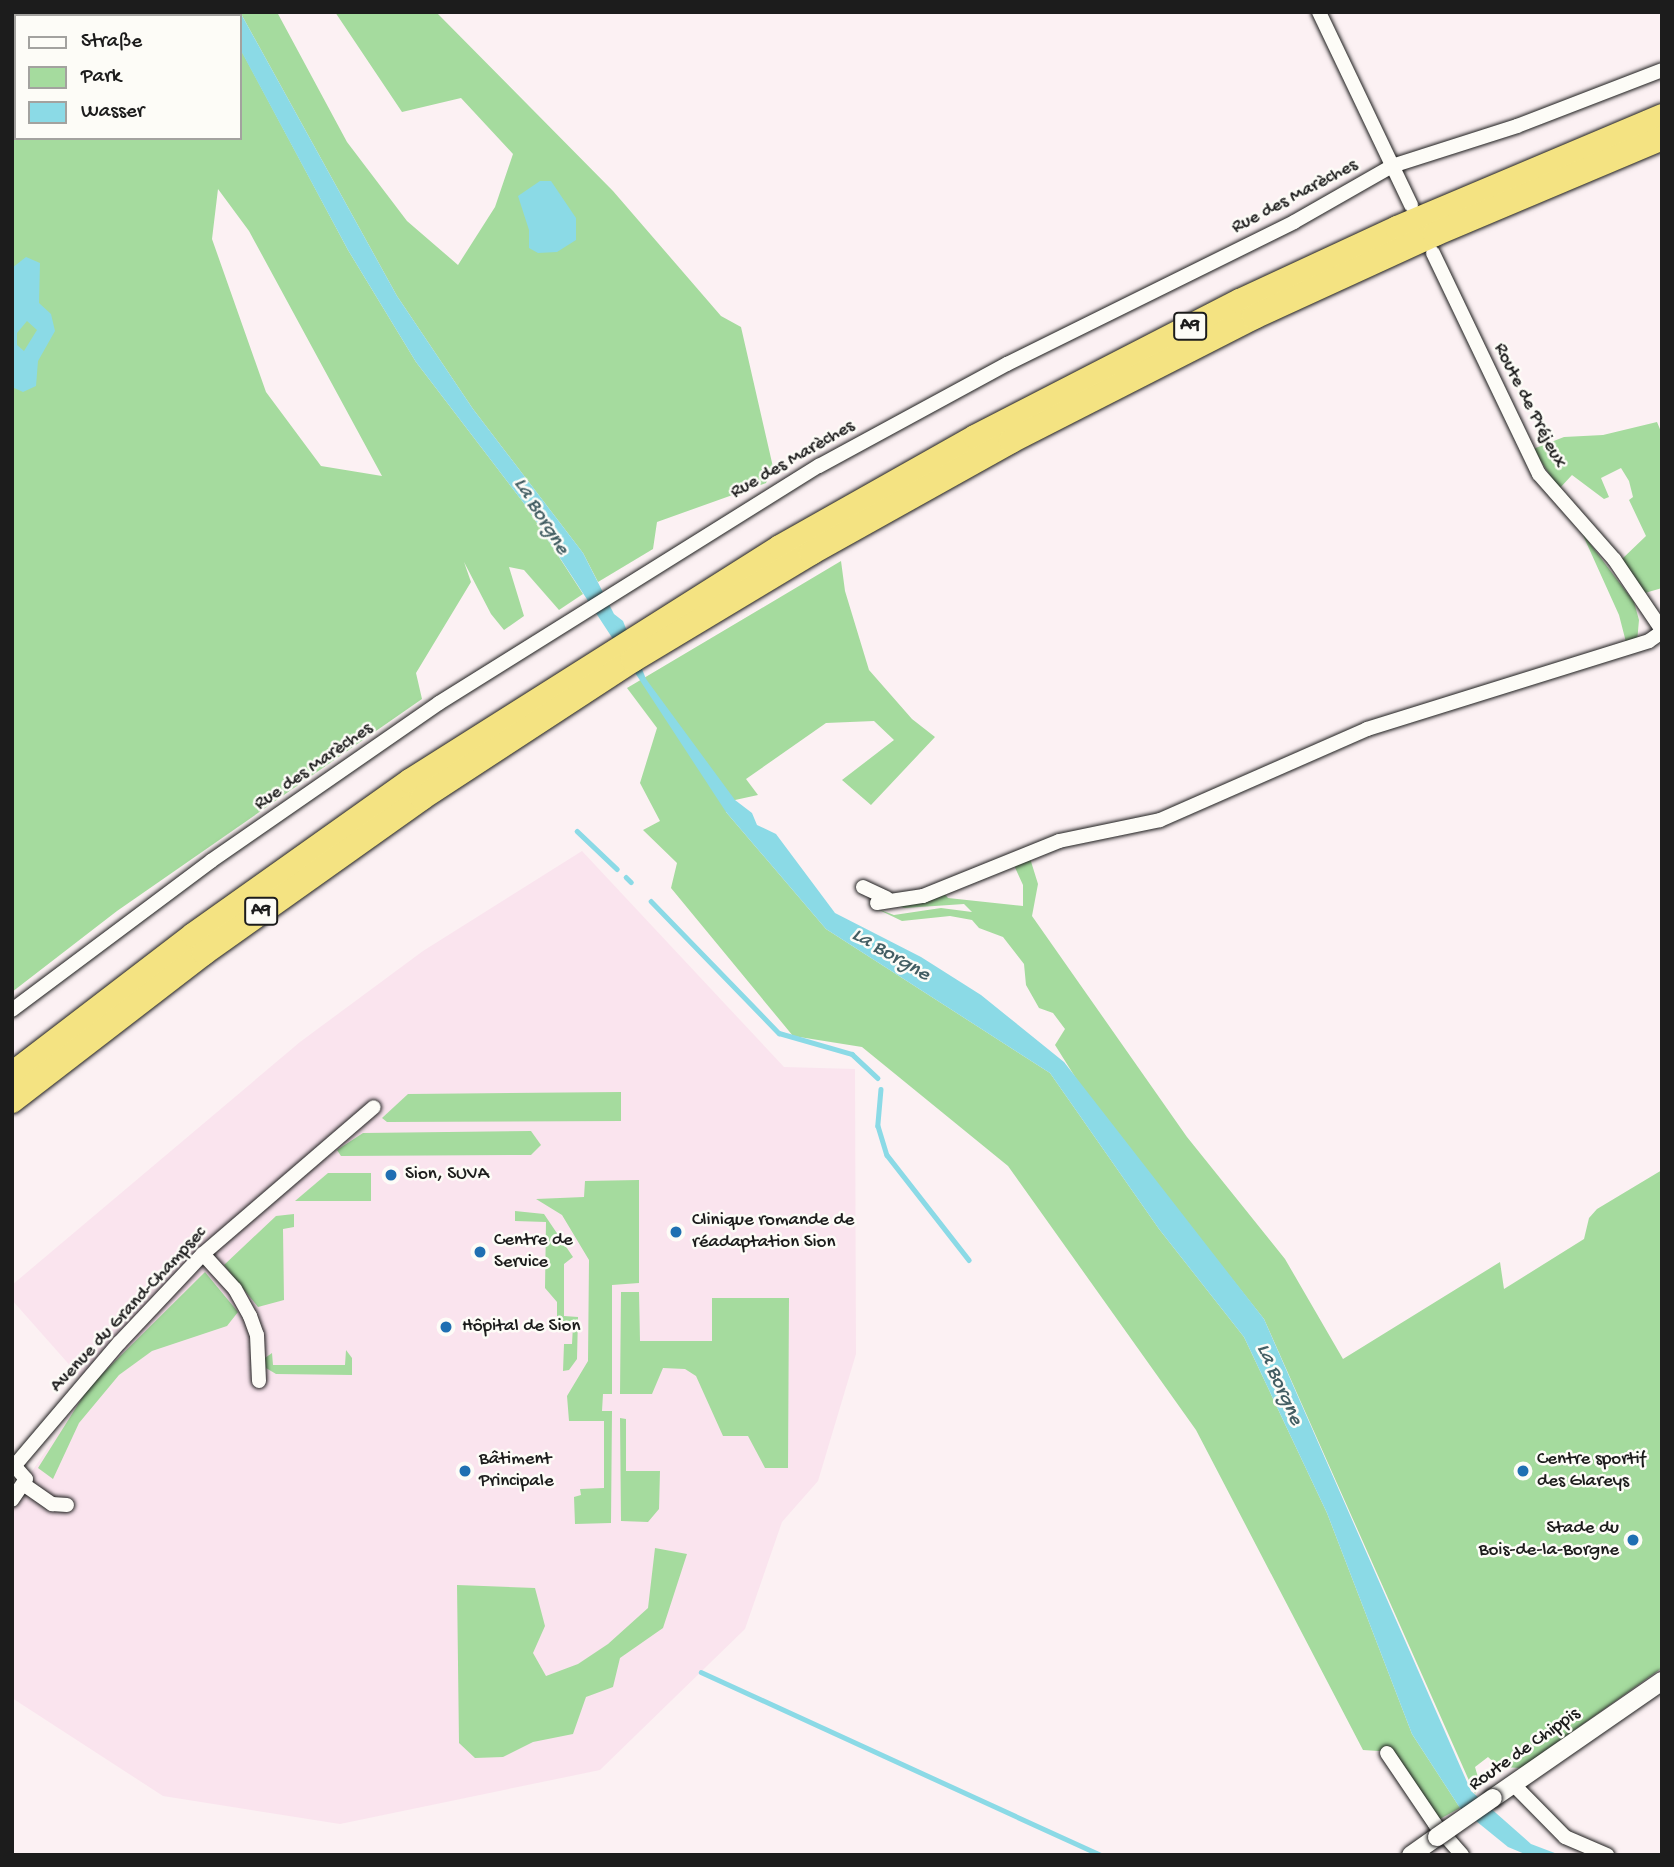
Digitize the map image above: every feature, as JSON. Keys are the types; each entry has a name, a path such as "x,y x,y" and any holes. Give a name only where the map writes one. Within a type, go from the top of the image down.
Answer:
{"highway":[{"name":"A9","path":"12,1074 237,903 514,724 975,437 1174,334 1397,228 1662,116"},
{"name":"A9","path":"742,581 1186,351 1435,234 1662,138"},
{"name":"A9","path":"12,1101 124,1013 514,724"},
{"path":"12,1116 124,1013"}],"street":[{"path":"1319,12 1411,205"},
{"name":"Rue des Marèches","path":"12,1010 211,861 521,649 709,530 927,406 1285,227 1392,166 1517,126 1662,70"},
{"name":"Route de Préjeux","path":"1433,253 1539,474 1614,559 1662,631"},
{"path":"863,887 882,900 923,896 1059,841 1160,820 1367,729 1649,641 1662,631"},
{"name":"Avenue du Grand-Champsec","path":"14,1463 120,1342 203,1254 374,1107"},
{"path":"203,1254 247,1310 257,1335 259,1381"},
{"path":"12,1500 26,1486 25,1473 14,1463"},
{"path":"26,1486 52,1504 67,1506"},
{"name":"Route de Chippis","path":"1411,1855 1662,1681"},
{"path":"1387,1753 1435,1824 1462,1855"},
{"path":"1513,1784 1565,1837 1608,1855"}],"shaded area":[{"name":"Hôpital de Sion","path":"582,851 784,1067 855,1069 856,1354 818,1481 782,1522 745,1629 600,1770 340,1824 163,1796 12,1698 12,1501 89,1387 12,1300 12,1285 300,1042 423,951"}],"green space":[{"path":"12,12 221,12 222,14 14,14 14,140 242,140 242,52 348,250 416,362 526,506 583,594 559,610 524,570 509,567 524,616 504,630 491,614 464,562 471,582 416,673 422,699 117,911 12,992","holes":["218,189 249,231 382,476 321,466 266,392 212,239"]},
{"path":"240,12 277,12 347,142 407,221 458,265 495,207 513,154 461,98 402,112 335,12 436,12 613,191 721,316 741,327 773,467 766,483 657,522 653,549 598,582 583,553 473,409 397,296"},
{"path":"1657,422 1662,434 1662,588 1645,593 1622,559 1646,536 1629,500 1633,497 1629,481 1621,468 1601,478 1609,497 1604,499 1572,475 1559,489 1533,449 1564,437 1603,435"},
{"path":"1582,533 1634,602 1639,620 1637,642 1627,646 1619,615"},
{"path":"841,561 845,591 869,670 912,719 935,737 871,805 842,780 894,740 874,721 826,723 746,779 758,795 735,800 726,812 826,929 1050,1073 1159,1229 1244,1337 1327,1513 1412,1734 1460,1808 1438,1820 1394,1752 1363,1750 1196,1430 1008,1166 862,1047 793,1036 671,888 677,863 643,830 660,821 640,783 657,728 627,688"},
{"name":"Centre sportif des Glareys","path":"1029,855 1038,884 1032,916 1187,1137 1285,1259 1343,1359 1500,1262 1504,1289 1584,1239 1589,1218 1597,1209 1662,1170 1662,1668 1521,1768 1499,1767 1488,1757 1475,1767 1480,1784 1475,1794 1264,1319 1089,1099 1055,1045 1065,1029 1053,1013 1039,1008 1026,985 1024,964 1003,937 979,928 972,920 950,916 902,921 875,908 894,915 941,908 972,912 964,904 905,908 889,904 942,891 948,898 1023,906 1023,885 1012,861"},
{"path":"621,1092 621,1121 387,1122 382,1118 408,1094"},
{"path":"531,1131 541,1145 531,1155 341,1156 337,1150 363,1133"},
{"path":"328,1173 371,1173 371,1201 295,1201"},
{"path":"639,1180 639,1283 612,1285 612,1394 603,1394 602,1411 612,1411 611,1523 575,1524 574,1497 581,1495 580,1489 604,1488 604,1421 569,1421 567,1396 588,1361 589,1260 562,1215 536,1199 584,1197 585,1181"},
{"path":"515,1211 544,1214 573,1257 564,1264 564,1316 578,1317 577,1359 569,1370 563,1371 564,1344 572,1344 573,1325 557,1325 557,1302 545,1288 546,1222 515,1221"},
{"path":"294,1214 294,1227 283,1229 284,1300 258,1307 224,1265 276,1216"},
{"path":"205,1272 238,1312 227,1326 152,1351 119,1375 79,1423 53,1479 38,1468 89,1387"},
{"path":"621,1292 639,1292 640,1341 712,1341 712,1298 789,1298 788,1468 765,1468 748,1436 723,1436 696,1376 685,1369 663,1368 652,1394 620,1394"},
{"path":"346,1350 352,1358 352,1375 276,1374 266,1368 265,1358 272,1353 273,1365 345,1365"},
{"path":"620,1418 626,1419 626,1471 660,1471 659,1509 648,1522 621,1521"},
{"path":"655,1548 687,1554 663,1628 620,1658 613,1687 586,1697 573,1734 533,1742 503,1757 475,1758 459,1743 457,1585 535,1588 545,1626 533,1653 546,1676 578,1664 608,1644 648,1608"}],"water":[{"name":"La Borgne","path":"242,16 397,296 473,409 583,553 614,614 623,621 646,679 735,800 752,813 757,825 776,834 835,913 921,957 981,995 1064,1062 1264,1319 1471,1791 1531,1844 1560,1855 1527,1855 1508,1847 1460,1808 1412,1734 1327,1513 1244,1337 1159,1229 1050,1073 826,929 726,812 526,506 416,362 348,250 242,53"},
{"path":"540,181 551,181 576,218 576,240 557,252 538,253 529,248 529,230 518,196"},
{"path":"26,257 40,263 39,303 51,314 55,331 38,361 36,386 23,392 12,387 12,268","holes":["27,321 37,330 24,351 17,345 17,333"]}],"waterway":[{"path":"577,831 617,869"},
{"path":"626,877 631,882"},
{"path":"651,901 779,1033 852,1054 878,1078"},
{"path":"881,1089 878,1126 887,1155 969,1260"},
{"path":"701,1672 1101,1855"}],"place":[{"name":"Sion, SUVA","path":"391,1175"},
{"name":"Clinique romande de réadaptation Sion","path":"676,1232"},
{"name":"Centre de Service","path":"480,1252"},
{"name":"Hôpital de Sion","path":"446,1327"},
{"name":"Bâtiment Principale","path":"465,1471"},
{"name":"Centre sportif des Glareys","path":"1523,1471"},
{"name":"Stade du Bois-de-la-Borgne","path":"1633,1540"}]}
